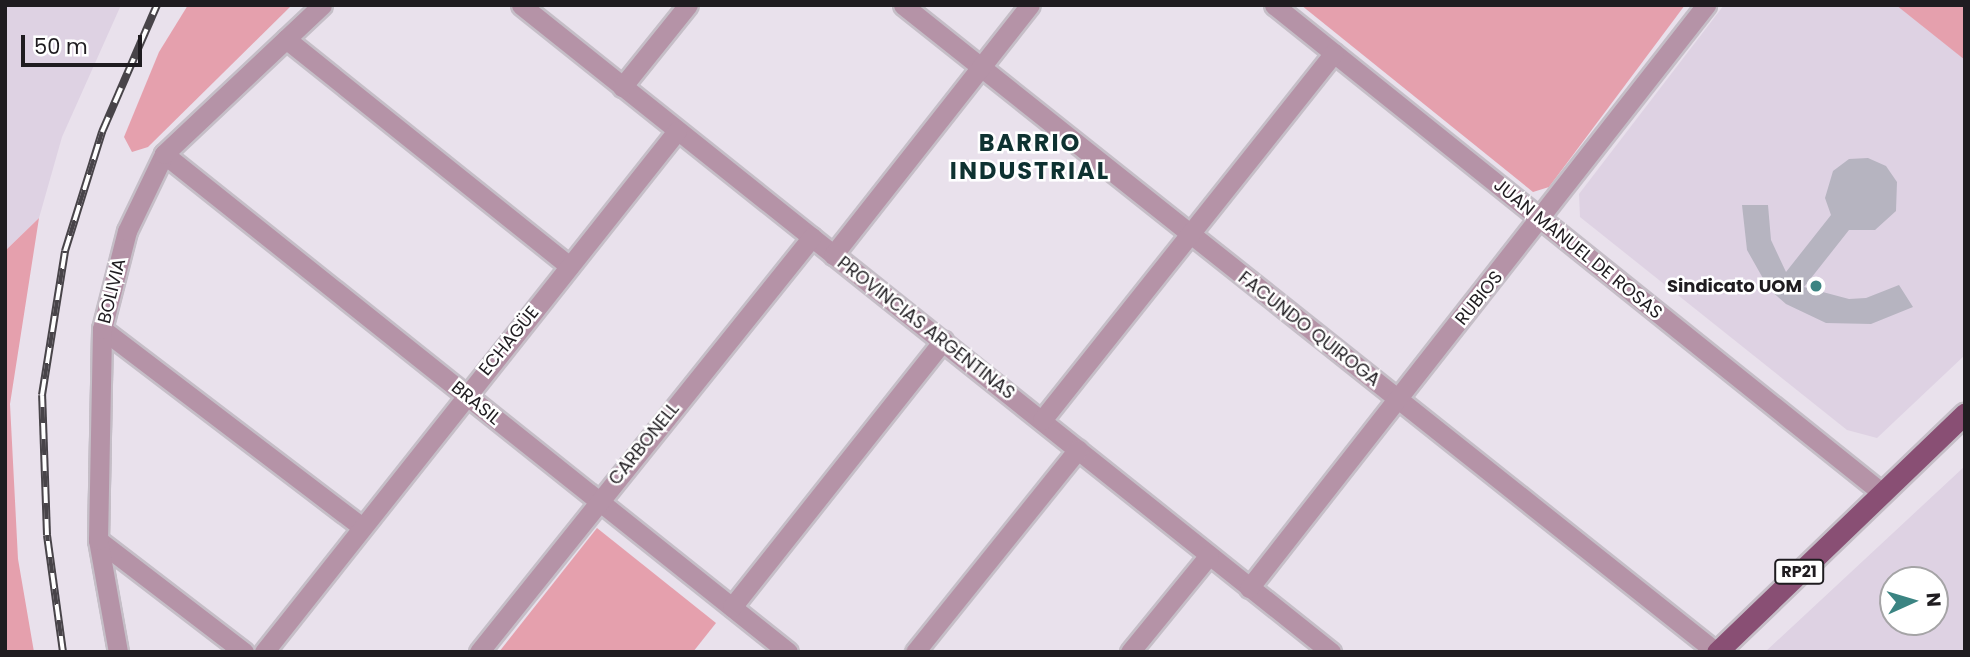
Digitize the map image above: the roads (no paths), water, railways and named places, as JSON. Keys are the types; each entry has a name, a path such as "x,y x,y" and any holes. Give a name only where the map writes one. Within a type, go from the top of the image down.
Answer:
{"main road":[{"name":"RP21","path":"1716,652 1965,413"}],"street":[{"name":"BOLIVIA","path":"118,652 98,540 102,329 127,231 164,154 322,5"},
{"name":"PROVINCIAS ARGENTINAS","path":"522,5 1331,652"},
{"path":"622,87 688,5"},
{"name":"FACUNDO QUIROGA","path":"903,5 1716,652"},
{"path":"833,255 1030,5"},
{"name":"JUAN MANUEL DE ROSAS","path":"1274,5 1881,492"},
{"name":"RUBIOS","path":"1250,588 1542,220 1706,5"},
{"path":"286,39 569,267"},
{"path":"1042,420 1334,53"},
{"name":"ECHAGÜE","path":"264,652 677,131"},
{"name":"BRASIL","path":"164,154 788,652"},
{"name":"CARBONELL","path":"479,652 812,237"},
{"path":"102,329 362,527"},
{"path":"732,607 943,341"},
{"path":"915,652 1078,449"},
{"path":"98,540 244,652"},
{"path":"1130,652 1209,555"}],"railway":[{"path":"63,652 47,535 42,395 65,251 102,132 157,5"}],"place":[{"name":"Sindicato UOM","path":"1816,286"}],"district":[{"name":"BARRIO INDUSTRIAL","path":"1030,157"}]}
